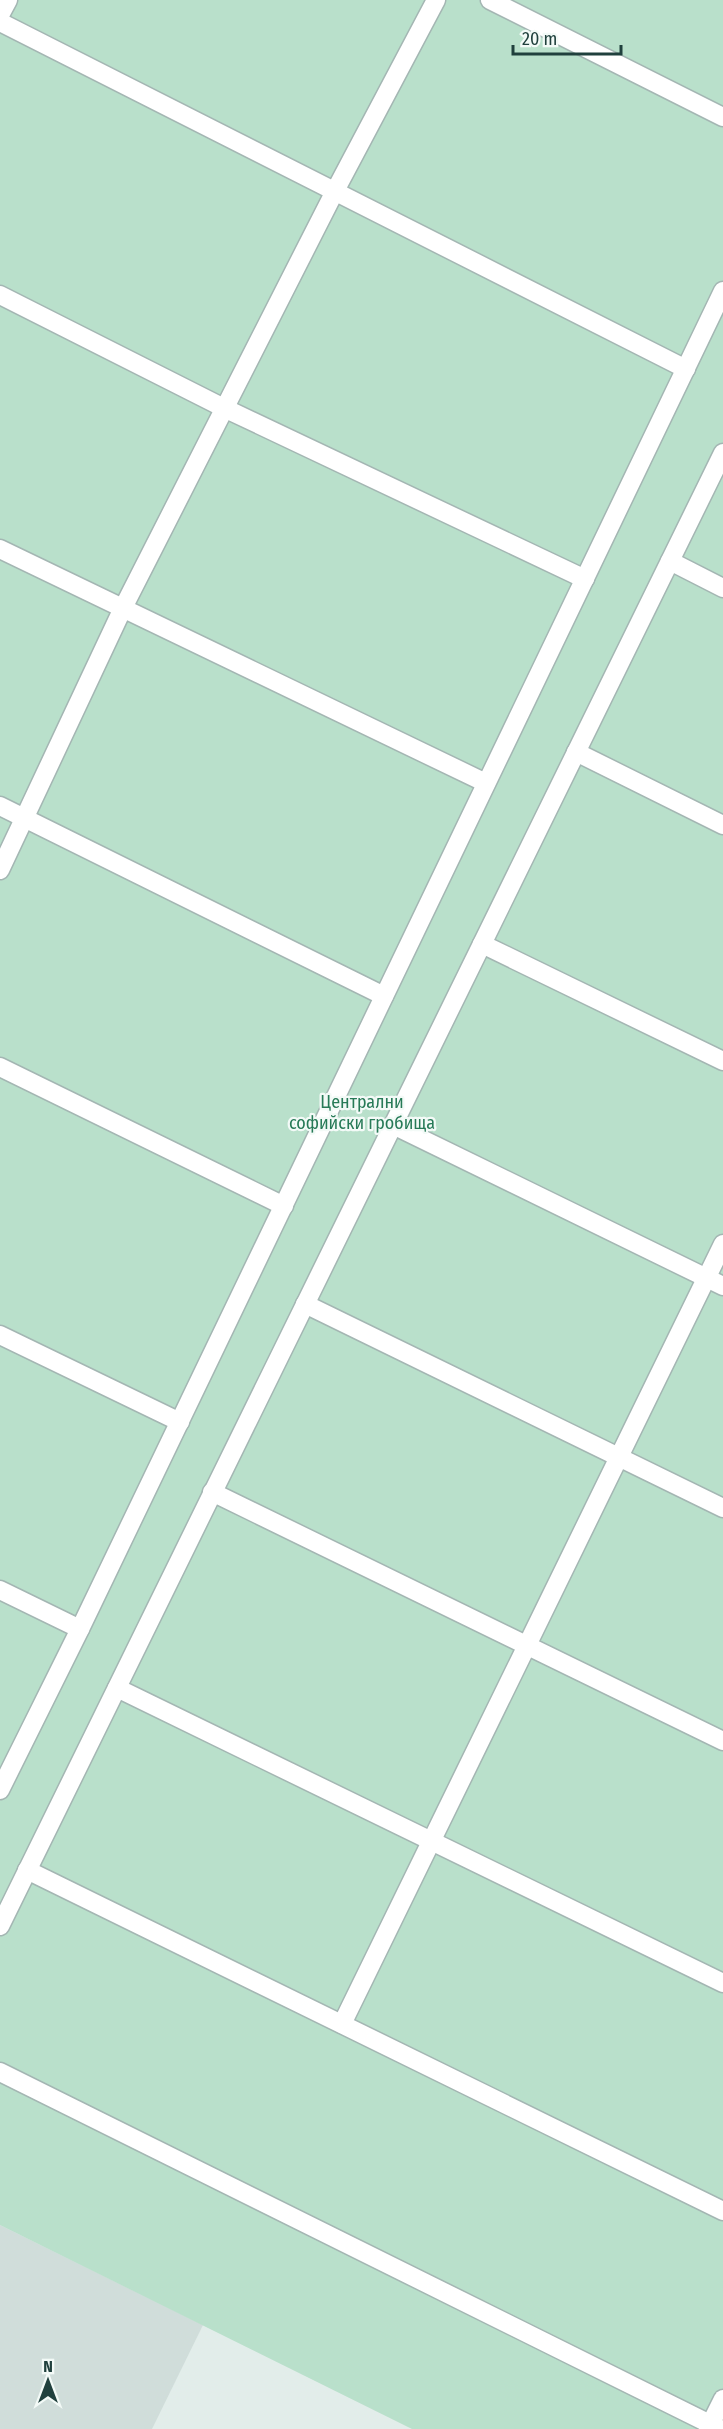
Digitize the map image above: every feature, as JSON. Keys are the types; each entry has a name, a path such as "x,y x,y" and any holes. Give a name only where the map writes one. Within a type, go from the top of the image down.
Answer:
{"lane":[{"path":"0,15 8,0"},
{"path":"0,870 123,608 335,191 436,0"},
{"path":"490,0 723,117"},
{"path":"0,22 686,369"},
{"path":"0,1790 180,1422 723,291"},
{"path":"0,295 224,408 585,579"},
{"path":"0,1926 723,453"},
{"path":"0,549 486,783"},
{"path":"670,561 723,588"},
{"path":"576,752 723,825"},
{"path":"0,806 384,996"},
{"path":"482,944 723,1061"},
{"path":"0,1067 284,1206"},
{"path":"393,1125 715,1282"},
{"path":"342,2024 619,1457 715,1282 723,1244"},
{"path":"305,1304 723,1508"},
{"path":"0,1335 180,1422"},
{"path":"212,1492 723,1741"},
{"path":"0,1590 80,1629"},
{"path":"117,1688 723,1983"},
{"path":"27,1870 723,2211"},
{"path":"0,2072 713,2427 723,2399"}],"shaded area":[{"path":"0,2225 203,2325 152,2429 0,2429"}],"green space":[{"name":"Централни софийски гробища","path":"0,0 723,0 723,2429 412,2429 0,2225"}]}
